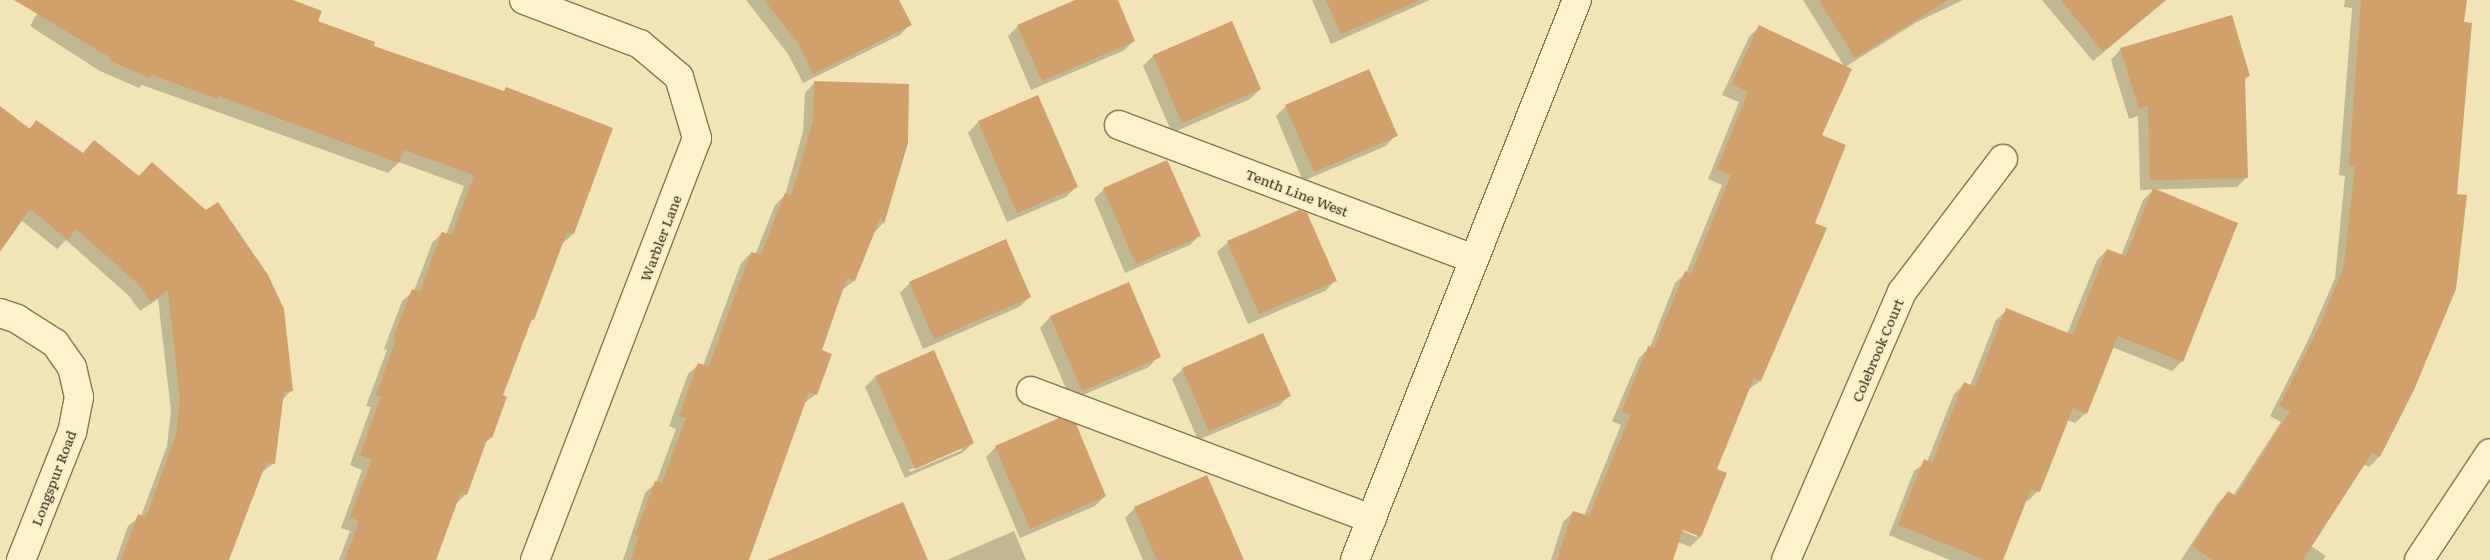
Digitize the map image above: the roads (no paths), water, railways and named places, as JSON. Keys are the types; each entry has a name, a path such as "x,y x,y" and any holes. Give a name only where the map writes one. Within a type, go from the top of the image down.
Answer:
{"street":[{"name":"Warbler Lane","path":"524,0 640,44 679,77 697,138 535,560"},
{"path":"1356,560 1577,0"},
{"name":"Tenth Line West","path":"1119,125 1474,259"},
{"name":"Colebrook Court","path":"1786,560 1902,292 2003,159"},
{"name":"Longspur Road","path":"0,313 17,319 55,343 72,367 79,397 72,432 22,560"},
{"path":"1031,391 1372,519"},
{"path":"2419,560 2490,453"}]}
